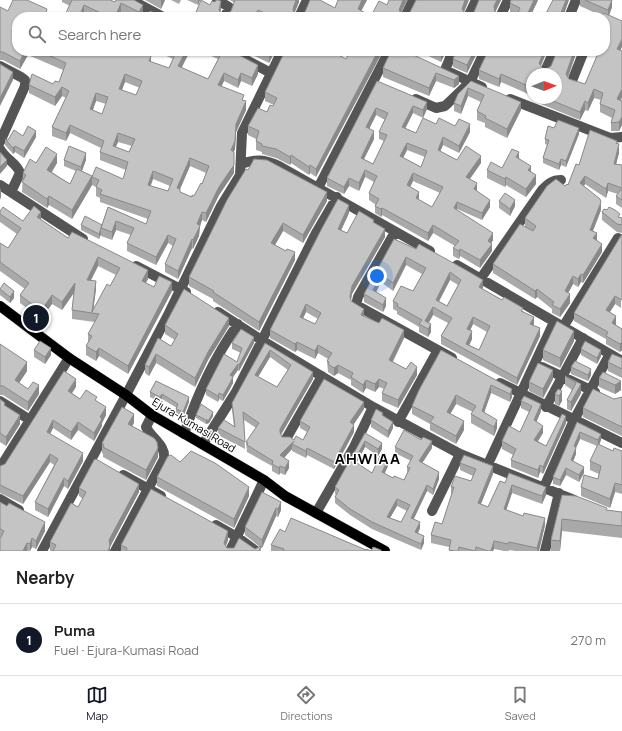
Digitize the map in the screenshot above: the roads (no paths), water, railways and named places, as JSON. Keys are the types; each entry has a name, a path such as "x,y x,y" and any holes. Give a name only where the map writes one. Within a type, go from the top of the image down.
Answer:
{"main road":[{"name":"Ejura-Kumasi Road","path":"0,306 69,358 126,395 152,414 264,480 284,496 385,551"}],"street":[{"path":"136,0 137,3 154,12"},
{"path":"217,0 227,4 227,12"},
{"path":"407,12 412,0"},
{"path":"470,12 476,0"},
{"path":"506,12 508,0"},
{"path":"571,12 576,0"},
{"path":"300,12 305,1"},
{"path":"239,56 271,73"},
{"path":"42,551 51,527 95,460 221,206 240,175 242,133 280,56"},
{"path":"318,188 377,81 387,56"},
{"path":"449,56 441,68 470,82 610,138 622,137"},
{"path":"408,95 440,108 444,106 470,82 483,56"},
{"path":"547,68 552,56"},
{"path":"572,81 582,56"},
{"path":"0,66 21,76 25,80 25,86 0,142"},
{"path":"0,149 3,155 19,169 20,173 11,192"},
{"path":"241,164 252,160 265,160 337,197 395,232 481,278 622,361"},
{"path":"481,278 542,190 548,183 555,180 561,180"},
{"path":"0,185 74,234 94,244"},
{"path":"203,444 236,392 316,233 337,197"},
{"path":"395,232 355,304 458,361"},
{"path":"488,464 534,363 618,238"},
{"path":"128,262 194,296"},
{"path":"206,304 262,341 398,422 460,454 488,464 585,505"},
{"path":"184,434 207,376 227,339 238,324"},
{"path":"546,407 583,338"},
{"path":"398,422 438,350"},
{"path":"544,487 574,420 610,354"},
{"path":"0,468 69,358"},
{"path":"534,363 602,396"},
{"path":"286,439 322,376"},
{"path":"492,379 546,407 622,443"},
{"path":"0,401 30,420"},
{"path":"316,513 354,447 373,407"},
{"path":"115,551 165,454 163,447 146,427 152,414"},
{"path":"432,511 460,454"},
{"path":"117,472 169,500"},
{"path":"230,551 264,480"},
{"path":"545,551 558,493"},
{"path":"0,500 27,514"},
{"path":"210,522 237,537 256,551"}],"place":[{"name":"Puma","path":"36,318"}],"district":[{"name":"AHWIAA","path":"368,459"}]}
